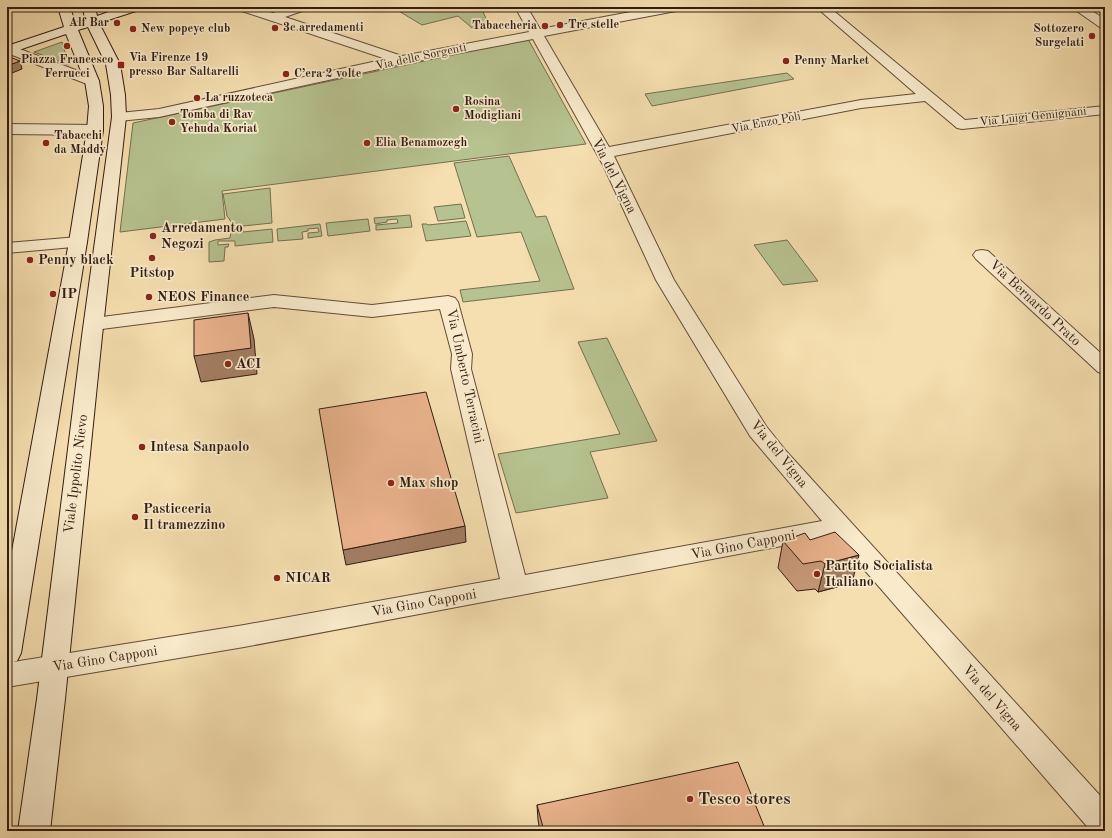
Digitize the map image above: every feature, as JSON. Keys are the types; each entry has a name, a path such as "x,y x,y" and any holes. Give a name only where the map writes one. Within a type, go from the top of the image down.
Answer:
{"street":[{"path":"7,653 78,242 95,130 96,106 92,81 70,28 64,7"},
{"path":"89,7 92,21 113,64 118,95 119,118"},
{"path":"8,50 136,7"},
{"path":"243,7 402,60"},
{"path":"273,17 301,7"},
{"name":"Via del Vigna","path":"520,7 604,153 665,280 758,431 778,456 1102,815"},
{"name":"Via delle Sorgenti","path":"119,118 158,113 402,60 676,7"},
{"path":"822,7 927,97"},
{"path":"1077,7 1105,25"},
{"path":"8,50 92,81"},
{"name":"Via Luigi Gemignani","path":"927,97 962,125 1105,110"},
{"name":"Via Enzo Poli","path":"604,153 862,104 927,97"},
{"name":"Viale Ippolito Nievo","path":"34,831 119,118"},
{"path":"7,129 95,130"},
{"path":"7,248 78,242"},
{"name":"Via Bernardo Prato","path":"982,255 1105,368"},
{"name":"Via Umberto Terracini","path":"94,324 274,300 372,311 448,302 462,354 461,369 515,586"},
{"name":"Via Gino Capponi","path":"7,675 244,636 841,526"}],"green space":[{"path":"409,7 481,7 487,21 492,24 472,28 458,16 422,25 397,10"},
{"path":"528,39 586,144 222,191 225,219 120,232 133,123"},
{"path":"62,42 69,65 34,52"},
{"path":"787,73 794,79 652,106 645,94"},
{"path":"509,156 536,217 546,216 574,289 463,302 460,290 540,281 521,232 477,237 454,163"},
{"path":"270,188 272,223 243,226 243,232 272,229 273,242 235,246 235,241 218,241 218,245 229,244 228,247 225,247 224,261 209,262 209,242 230,238 231,231 237,230 227,216 223,194"},
{"path":"461,204 465,218 438,221 434,207"},
{"path":"410,215 412,227 376,230 376,225 398,223 397,219 387,220 387,222 375,224 374,218"},
{"path":"368,219 370,231 328,236 326,223"},
{"path":"466,221 471,236 426,241 422,224 428,225"},
{"path":"320,224 322,236 308,238 308,233 319,232 318,228 308,229 308,231 302,232 303,239 278,241 277,229"},
{"path":"787,240 818,281 783,285 754,245"},
{"path":"607,338 657,441 590,452 608,498 516,513 498,454 620,434 578,342"}],"building":[{"path":"7,56 20,61 7,66"},
{"path":"248,313 251,348 194,356 194,320"},
{"name":"Max shop","path":"426,392 465,526 343,550 319,409"},
{"path":"835,532 859,555 825,564 821,561 803,564 783,541 805,533 810,540"},
{"name":"Tesco stores","path":"738,762 766,831 544,831 537,805"}],"place":[{"name":"Alf Bar","path":"117,23"},
{"name":"Tre stelle","path":"560,25"},
{"name":"Tabaccheria","path":"545,26"},
{"name":"3c arredamenti","path":"275,28"},
{"name":"New popeye club","path":"133,29"},
{"name":"Sottozero Surgelati","path":"1092,36"},
{"name":"Piazza Francesco Ferrucci","path":"67,46"},
{"name":"Penny Market","path":"786,61"},
{"name":"Via Firenze 19 presso Bar Saltarelli","path":"121,65"},
{"name":"C’era 2 volte","path":"286,74"},
{"name":"La ruzzoteca","path":"197,98"},
{"name":"Rosina Modigliani","path":"456,109"},
{"name":"Tomba di Rav Yehuda Koriat","path":"172,122"},
{"name":"Tabacchi da Maddy","path":"46,143"},
{"name":"Elia Benamozegh","path":"367,143"},
{"name":"Arredamento Negozi","path":"153,236"},
{"name":"Pitstop","path":"152,258"},
{"name":"Penny black","path":"30,260"},
{"name":"IP","path":"53,294"},
{"name":"NEOS Finance","path":"149,297"},
{"name":"ACI","path":"228,364"},
{"name":"Intesa Sanpaolo","path":"142,447"},
{"name":"Max shop","path":"391,483"},
{"name":"Pasticceria Il tramezzino","path":"135,517"},
{"name":"Partito Socialista Italiano","path":"817,574"},
{"name":"NICAR","path":"277,578"},
{"name":"Tesco stores","path":"690,799"}]}
